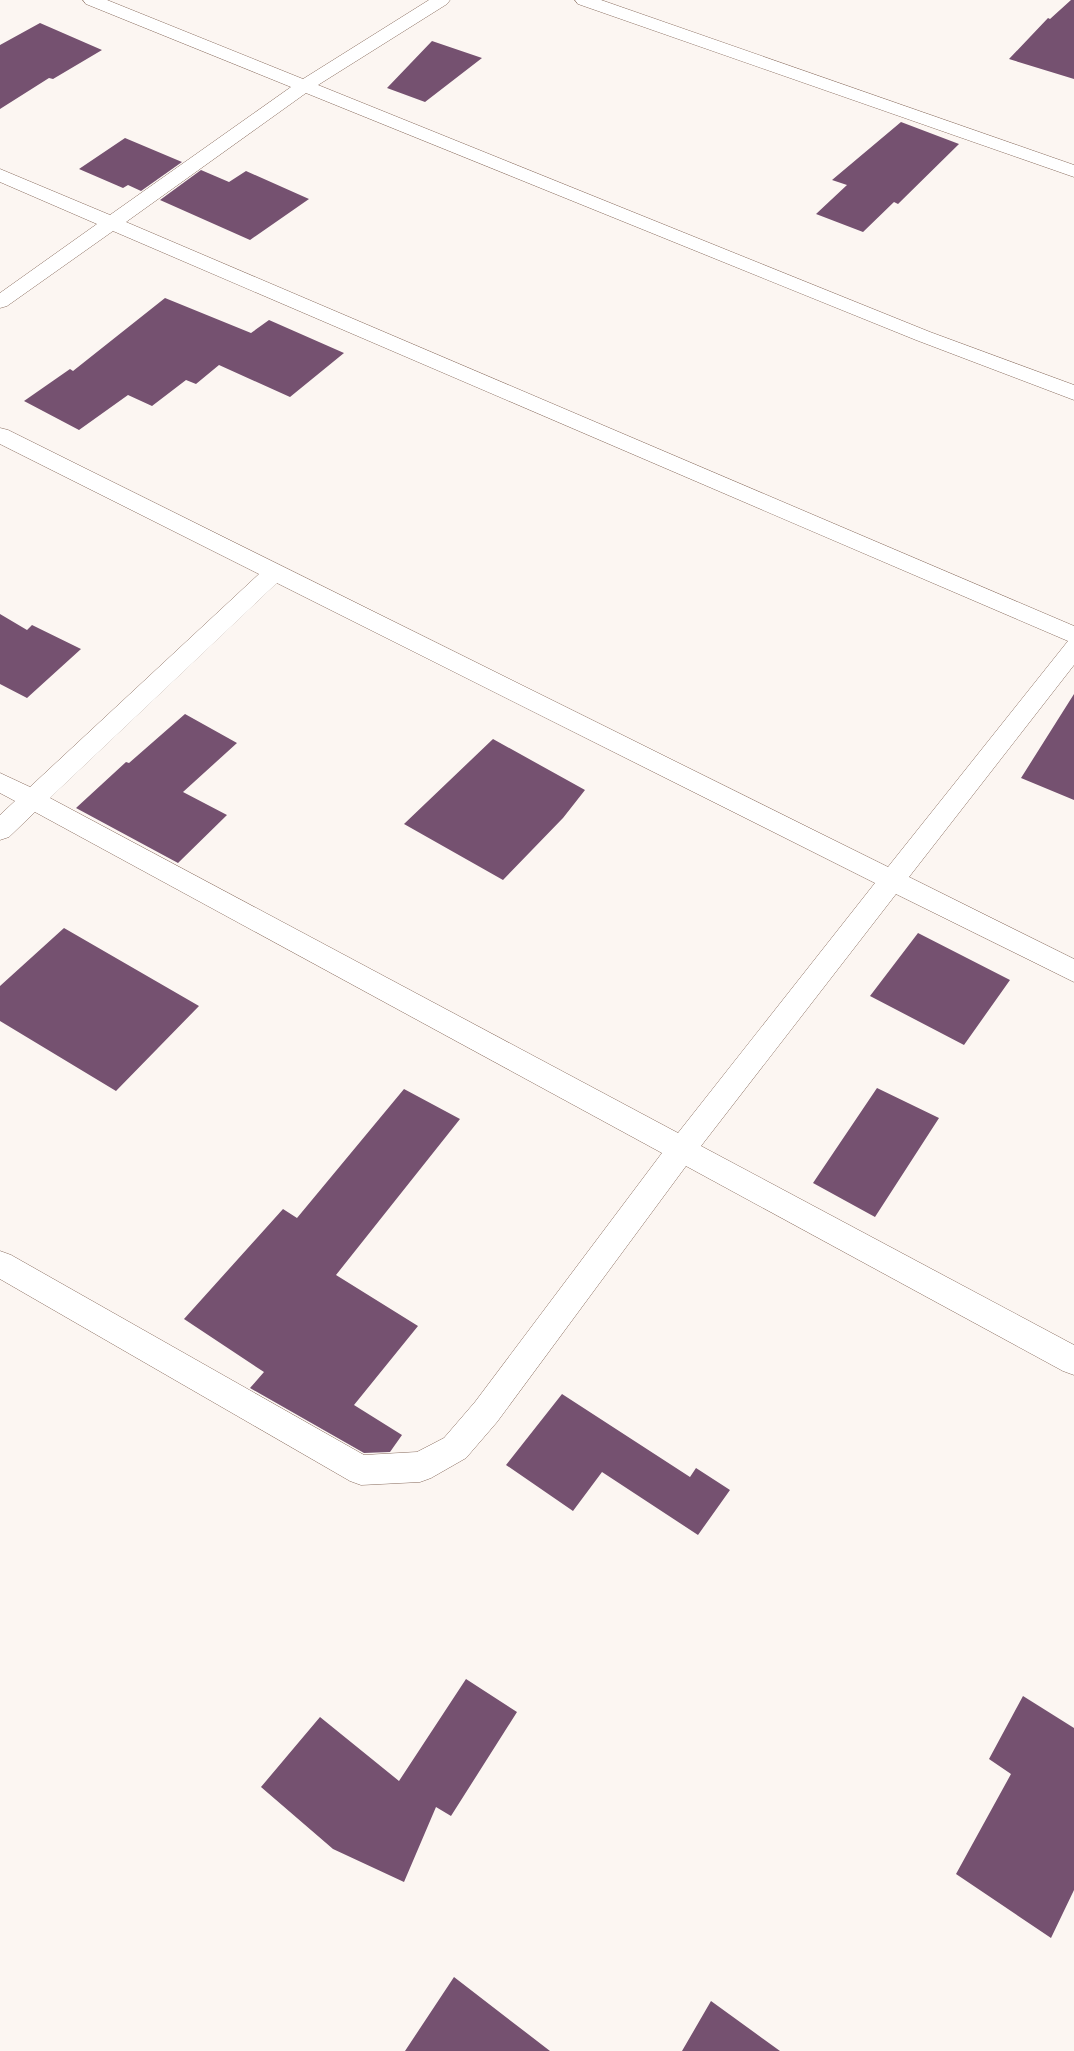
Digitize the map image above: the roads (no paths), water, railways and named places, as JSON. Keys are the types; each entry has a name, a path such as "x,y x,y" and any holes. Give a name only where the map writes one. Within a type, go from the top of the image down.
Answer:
{"street":[{"path":"92,0 923,336 1074,393"},
{"path":"0,302 304,86 441,0"},
{"path":"584,0 1074,171"},
{"path":"0,175 1074,635"},
{"path":"0,435 1074,970"},
{"path":"0,830 274,572"},
{"path":"0,1264 362,1470 420,1467 455,1448 486,1412 682,1149 1074,648"},
{"path":"0,782 1074,1361"}]}
